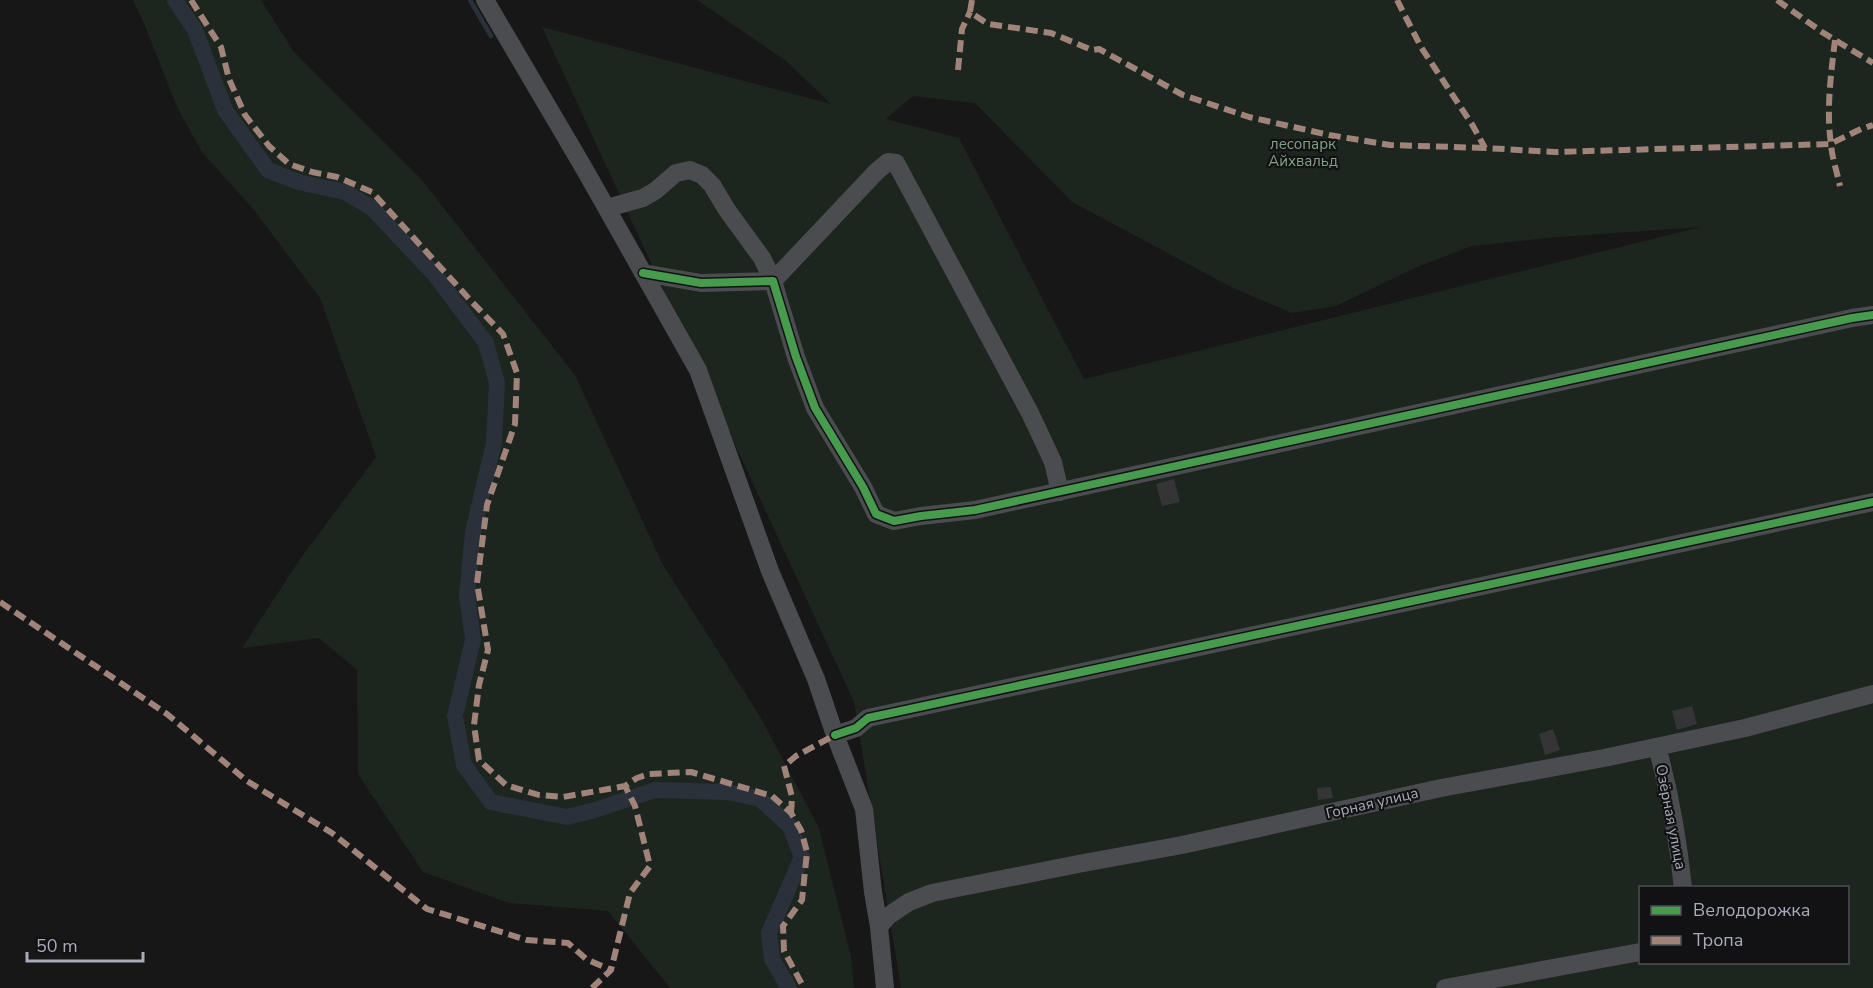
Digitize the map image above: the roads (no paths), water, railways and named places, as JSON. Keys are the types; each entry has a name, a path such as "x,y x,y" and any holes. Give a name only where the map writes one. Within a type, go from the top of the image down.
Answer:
{"street":[{"path":"485,0 607,208 698,370 770,571 816,679 864,809 885,988"},
{"path":"643,273 701,283 773,281 877,171 888,162 896,163 1030,412 1053,462 1060,492"},
{"path":"607,208 642,198 655,191 676,173 690,170 702,175 712,185 762,258 773,281 814,408 863,487 876,514 894,521 975,510 1873,315"},
{"path":"835,735 856,728 868,718 1873,502"},
{"name":"Горная улица","path":"879,927 888,916 902,907 932,893 1182,845 1441,788 1657,747 1745,728 1873,694"},
{"name":"Озёрная улица","path":"1657,747 1678,839 1683,886"},
{"path":"1445,988 1639,952"}],"waterway":[{"path":"175,0 195,30 225,110 268,170 298,182 345,192 372,208 435,275 486,343 497,383 494,443 473,532 467,595 473,640 455,716 464,765 491,802 567,817 655,790 727,792 760,799 790,826 802,857 769,933 772,959 789,988"},
{"path":"470,0 491,36"}],"park label":[{"name":"лесопарк Айхвальд","path":"1303,152"}]}
